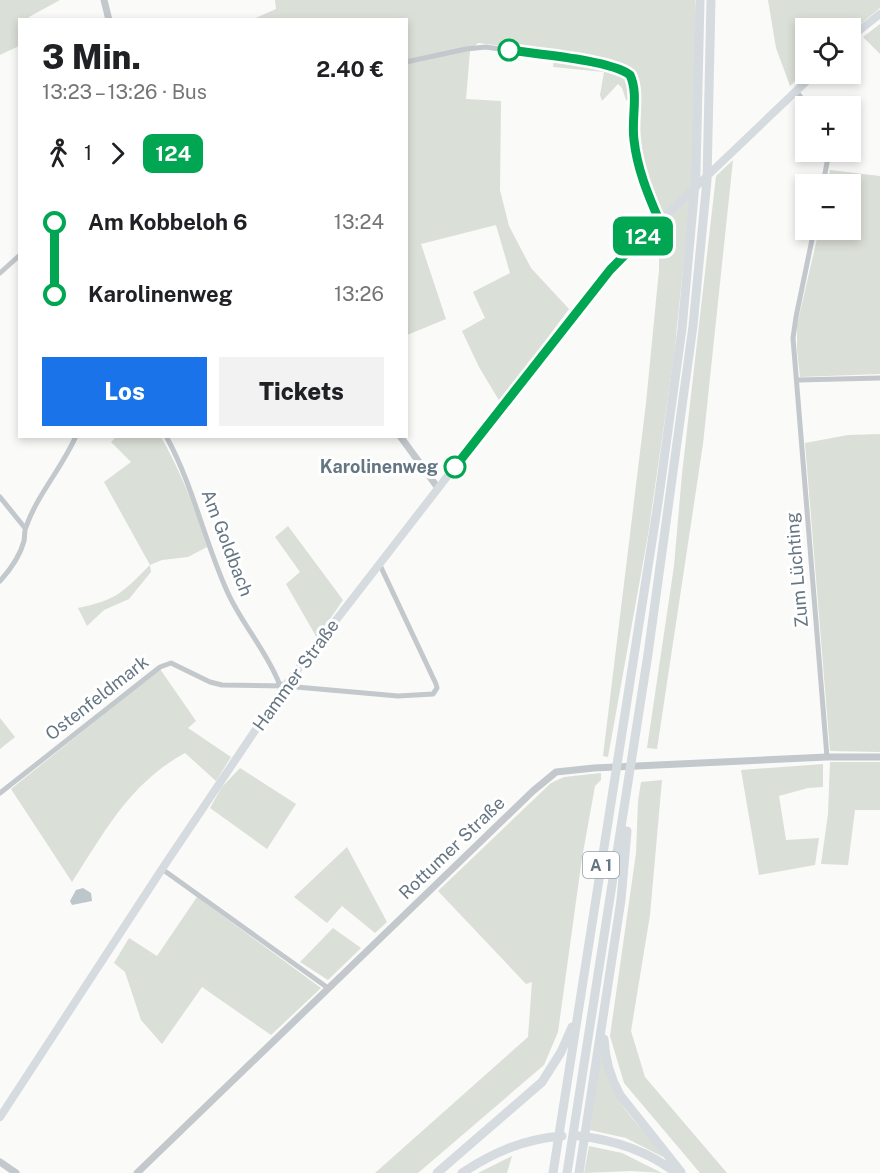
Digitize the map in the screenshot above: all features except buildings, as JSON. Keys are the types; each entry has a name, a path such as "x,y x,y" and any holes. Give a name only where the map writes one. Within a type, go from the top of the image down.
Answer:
{"highway":[{"name":"A 1","path":"553,1173 658,503 682,328 697,162 700,0"},
{"name":"A 1","path":"567,1173 627,793 695,315 707,180 711,0"},
{"path":"579,1173 621,900 627,793"},
{"path":"604,1013 606,1062 612,1080 630,1109 681,1173"},
{"path":"437,1173 542,1082 561,1052 578,1014"},
{"path":"462,1173 498,1151 524,1142 564,1136 615,1142 655,1158 676,1173"}],"main road":[{"path":"861,29 880,14"},
{"name":"Hammer Straße","path":"0,1118 162,869 285,686 379,563 610,270 659,220 803,84"}],"street":[{"path":"104,0 109,18"},
{"path":"408,62 486,47 588,62 626,72 632,78 634,93 633,129 637,159 646,190 659,220"},
{"path":"796,91 800,96"},
{"name":"Zum Lüchting","path":"812,240 793,338 827,757"},
{"path":"0,273 18,257"},
{"path":"798,380 880,378"},
{"path":"0,581 18,555 24,541 25,528 75,438"},
{"name":"Am Goldbach","path":"166,438 196,506 217,567 231,599 262,648 279,683 285,686"},
{"path":"401,438 438,488"},
{"path":"0,496 25,528"},
{"name":"Ostenfeldmark","path":"0,793 164,665 174,665 199,678 222,685 285,686 398,696 433,694 436,692 436,684 379,563"},
{"name":"Rottumer Straße","path":"137,1173 556,772 648,765 827,757 880,758"},
{"path":"162,869 328,988"},
{"path":"0,1162 16,1173"}],"shaded area":[{"path":"0,0 60,0 29,18 18,18 18,46 0,55"},
{"path":"275,0 695,0 697,45 692,181 674,356 648,535 608,757 603,756 646,403 659,270 659,253 652,235 663,226 637,153 636,85 627,67 604,60 478,43 470,51 466,99 501,101 500,190 509,226 531,268 569,309 500,402 479,367 462,331 485,318 473,292 510,273 496,225 421,244 446,319 408,335 408,18 256,18 276,9"},
{"path":"768,0 880,0 880,8 861,24 861,18 795,18 795,81 790,86 776,48"},
{"path":"880,24 880,54 863,37"},
{"path":"554,59 621,72 629,79 631,101 626,100 618,84 602,101 600,95 604,72 553,67"},
{"path":"733,160 703,444 657,749 647,748 674,566 682,474 716,176"},
{"path":"830,170 880,176 880,374 800,377 797,325 817,240 861,240 861,174 829,174"},
{"path":"880,434 880,752 830,751 805,443 848,435"},
{"path":"115,438 162,438 187,490 207,547 188,557 162,560 150,565 104,482 131,462 111,442"},
{"path":"288,526 343,600 317,638 286,584 300,572 275,537"},
{"path":"150,565 151,572 129,599 104,610 87,626 78,608 102,602 118,594"},
{"path":"160,669 196,721 188,728 231,757 216,781 185,753 165,765 148,779 120,810 72,882 11,789"},
{"path":"0,718 15,737 0,749"},
{"path":"830,762 880,762 880,810 855,810 848,865 821,864 828,814"},
{"path":"823,764 823,787 808,788 779,796 786,840 819,838 815,865 759,875 741,770"},
{"path":"240,768 296,804 267,849 210,808 222,787"},
{"path":"601,773 601,780 595,786 582,858 558,1032 544,1065 418,1173 375,1173 528,1037 532,982 526,984 438,891 551,783 564,777"},
{"path":"662,780 650,915 631,1031 645,1077 727,1173 700,1173 624,1083 610,1036 636,853 641,782"},
{"path":"347,847 387,922 375,933 342,906 327,923 294,897"},
{"path":"83,888 91,893 92,901 72,905 70,901 76,890"},
{"path":"197,897 321,988 271,1035 202,987 162,1044 141,1020 125,972 114,963 129,938 157,956"},
{"path":"333,928 361,948 328,980 300,962"},
{"path":"600,1057 603,1057 618,1099 665,1155 663,1157 626,1138 590,1130"},
{"path":"589,1146 622,1153 662,1173 631,1171 584,1173"},
{"path":"512,1156 507,1173 478,1173"}],"bus line":[{"name":"124","path":"455,467 610,270 659,220 646,190 637,159 633,129 634,93 630,75 605,65 509,50"}],"place":[{"name":"Karolinenweg","path":"455,467"}]}
